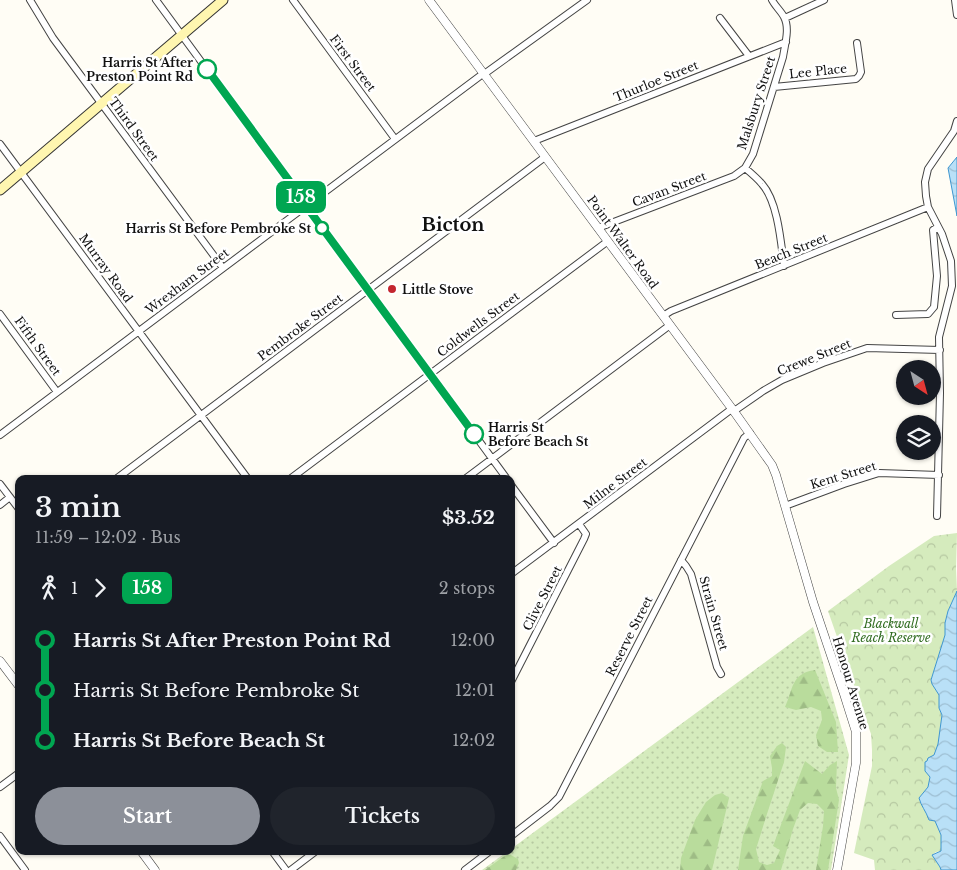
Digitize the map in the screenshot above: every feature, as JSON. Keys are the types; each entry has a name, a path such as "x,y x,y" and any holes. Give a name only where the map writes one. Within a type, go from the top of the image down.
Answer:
{"main road":[{"path":"0,190 223,0"}],"street":[{"name":"Third Street","path":"30,0 53,38 223,268"},
{"path":"156,0 504,475"},
{"name":"First Street","path":"293,0 396,139"},
{"name":"Point Walter Road","path":"429,0 750,433 772,465 785,506"},
{"name":"Wrexham Street","path":"0,435 396,139 587,0"},
{"name":"Malsbury Street","path":"772,0 784,18 787,27 786,42 754,154 745,168 763,185 769,196 779,225 784,266"},
{"path":"784,18 824,0"},
{"path":"955,0 957,15"},
{"path":"720,18 749,56"},
{"name":"Thurloe Street","path":"534,141 786,42"},
{"name":"Lee Place","path":"774,87 856,79 860,76 861,72 857,43"},
{"path":"938,516 939,337 952,286 951,261 942,234 928,207 925,182 928,169 954,131 957,122"},
{"name":"Murray Road","path":"0,144 245,475"},
{"name":"Pembroke Street","path":"121,475 546,156"},
{"name":"Cavan Street","path":"598,228 734,176 745,168"},
{"name":"Beach Street","path":"663,316 928,207"},
{"path":"896,315 928,314 934,307 937,276 933,230 938,227"},
{"name":"Coldwells Street","path":"295,475 608,241"},
{"name":"Fifth Street","path":"0,314 57,392"},
{"path":"470,475 670,325"},
{"name":"Crewe Street","path":"733,410 782,380 867,348 940,350"},
{"name":"Milne Street","path":"515,571 733,410"},
{"name":"Reserve Street","path":"515,833 559,797 742,442 750,433"},
{"name":"Kent Street","path":"785,506 879,473 939,475"},
{"path":"0,484 15,504"},
{"path":"515,490 554,543"},
{"path":"0,505 10,497"},
{"name":"Honour Avenue","path":"785,506 813,602 856,732 856,763 837,870"},
{"name":"Clive Street","path":"515,674 584,539 586,534 579,524"},
{"name":"Strain Street","path":"681,560 691,574 717,667 722,674"},
{"path":"0,661 15,681"},
{"path":"0,787 15,776"},
{"path":"0,836 26,870"},
{"path":"144,855 155,870"},
{"path":"275,855 286,870"},
{"path":"291,870 311,855"},
{"path":"465,870 485,855"}],"green space":[{"name":"Blackwall Reach Reserve","path":"957,533 957,591 948,611 945,623 946,635 931,680 939,695 939,708 942,715 938,744 934,755 931,757 929,787 919,798 929,820 935,821 941,835 941,851 932,855 941,870 875,870 874,860 854,853 872,766 871,734 828,611 889,566 934,536"},
{"path":"813,627 849,755 831,870 482,870 503,855 515,855 515,846"},
{"path":"815,670 836,722 838,752 827,752 818,746 816,735 822,720 821,711 811,707 796,710 785,707 797,679 807,672"},
{"path":"782,743 786,747 784,762 756,849 759,862 767,865 774,863 780,850 773,846 805,761 822,774 830,765 837,761 836,788 839,800 828,870 816,870 824,811 817,804 808,803 800,810 781,870 738,870 743,836 763,781 772,776 770,756 777,746"},
{"path":"722,793 729,798 712,870 680,870 681,858 695,820 706,802 715,795"},
{"path":"511,855 518,859 519,863 516,870 485,870 503,857"}],"water":[{"path":"957,157 957,216 948,168"},
{"path":"957,591 957,870 941,870 932,855 941,851 941,835 935,821 929,820 919,798 928,787 930,777 925,771 925,762 934,755 938,744 942,715 939,708 939,695 931,680 945,635 948,611"}],"bus line":[{"name":"158","path":"207,69 474,434"}],"place":[{"name":"Harris St After Preston Point Rd","path":"207,69"},
{"name":"Harris St Before Pembroke St","path":"322,228"},
{"name":"Little Stove","path":"392,289"},
{"name":"Harris St Before Beach St","path":"474,434"}],"district":[{"name":"Bicton","path":"453,225"}]}
